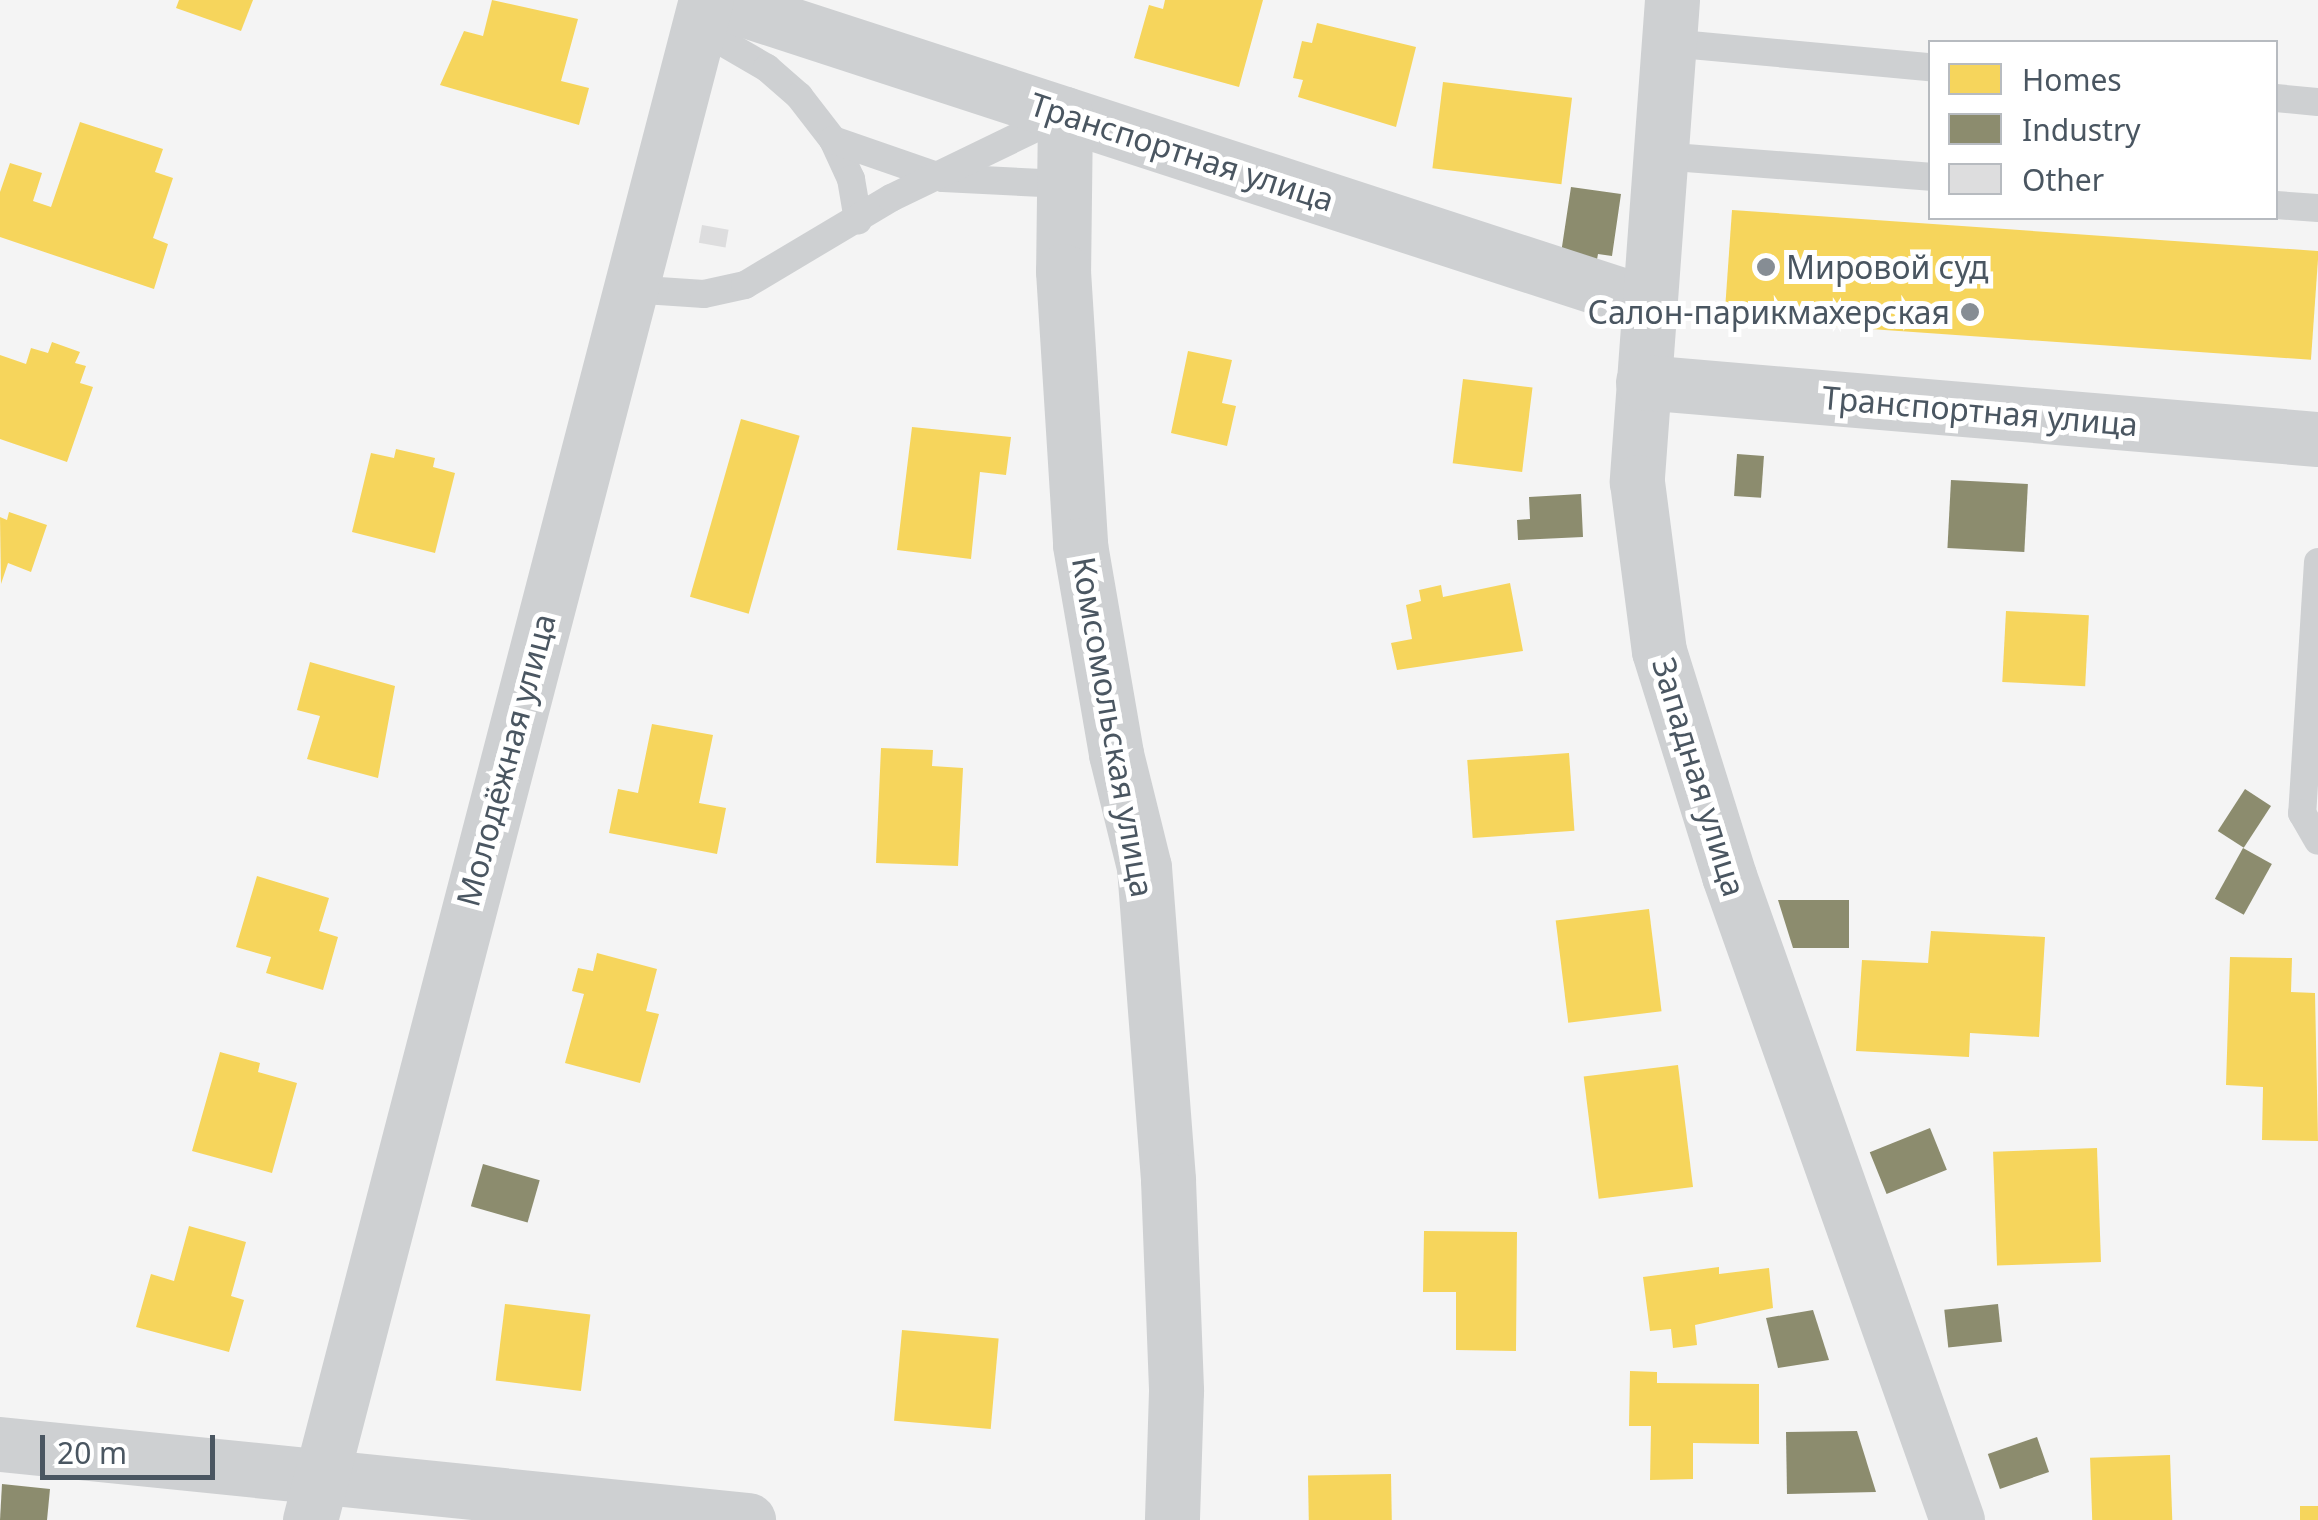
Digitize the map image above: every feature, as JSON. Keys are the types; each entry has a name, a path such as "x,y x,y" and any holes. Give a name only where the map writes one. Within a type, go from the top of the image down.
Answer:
{"street":[{"name":"Транспортная улица","path":"706,9 1065,114 1649,304"},
{"name":"Молодёжная улица","path":"315,1500 629,290 706,9"},
{"name":"Западная улица","path":"1670,22 1637,482 1643,550 1679,727 1957,1520"},
{"name":"Комсомольская улица","path":"1065,114 1063,184 1080,545 1116,754 1144,867 1168,1180 1176,1391 1172,1520"},
{"name":"Транспортная улица","path":"1643,382 2318,439"},
{"path":"0,1444 315,1500 748,1520"}],"lane":[{"path":"706,9 833,140 851,179 858,220"},
{"path":"1670,22 1928,67"},
{"path":"2278,98 2318,102"},
{"path":"629,290 704,294 745,285 858,220 1065,114"},
{"path":"833,140 944,178 1063,184"},
{"path":"1660,156 1928,177"},
{"path":"2278,205 2318,208"},
{"path":"2318,562 2302,813 2318,841"}],"building: Homes":[{"path":"179,0 253,0 241,31 176,8"},
{"path":"492,0 578,19 561,81 589,88 579,125 440,85 464,31 483,36"},
{"path":"1165,0 1263,0 1239,87 1134,58 1149,5 1163,9"},
{"path":"1317,23 1416,47 1396,127 1298,97 1303,80 1293,78 1302,41 1312,43"},
{"path":"1443,82 1572,98 1561,184 1432,168"},
{"path":"80,122 163,149 155,172 173,178 153,238 168,244 154,289 0,237 0,192 10,163 42,173 33,201 51,207"},
{"path":"1732,210 2318,251 2311,360 1724,319"},
{"path":"52,342 80,352 75,363 86,366 80,383 93,387 67,462 0,439 0,355 26,364 31,348 48,353"},
{"path":"1188,351 1232,360 1222,403 1236,406 1227,446 1171,433"},
{"path":"1463,379 1532,388 1522,472 1453,463"},
{"path":"741,419 800,436 749,614 690,597"},
{"path":"912,427 1011,437 1006,475 980,472 971,559 897,550"},
{"path":"396,449 435,458 433,467 455,473 435,553 352,532 371,453 394,458"},
{"path":"9,512 47,525 31,572 8,563 1,584 0,517 7,520"},
{"path":"1510,583 1523,651 1397,670 1391,643 1412,639 1406,605 1421,601 1419,590 1441,585 1443,597"},
{"path":"2006,611 2089,615 2085,686 2002,682"},
{"path":"310,662 395,686 378,778 307,759 320,716 297,710"},
{"path":"652,724 713,735 699,803 726,808 717,854 609,833 618,789 638,793"},
{"path":"881,748 933,750 932,766 963,768 958,866 876,863"},
{"path":"1569,753 1574,831 1473,838 1467,760"},
{"path":"257,876 329,898 319,931 338,937 323,990 266,973 271,957 236,947"},
{"path":"1649,909 1662,1011 1568,1023 1556,920"},
{"path":"1931,931 2045,937 2039,1037 1970,1033 1969,1057 1856,1051 1862,960 1928,963"},
{"path":"597,953 657,969 646,1011 659,1014 640,1083 565,1063 584,994 572,991 578,968 593,971"},
{"path":"2230,957 2292,958 2291,992 2315,993 2318,1141 2262,1140 2263,1087 2226,1085"},
{"path":"220,1052 260,1063 258,1072 297,1083 272,1173 192,1151"},
{"path":"1678,1065 1693,1187 1599,1199 1584,1077"},
{"path":"2097,1148 2101,1262 1997,1266 1993,1152"},
{"path":"189,1226 246,1242 231,1296 244,1300 229,1352 136,1327 151,1274 174,1281"},
{"path":"1424,1231 1517,1232 1516,1351 1456,1350 1456,1292 1423,1292"},
{"path":"1719,1267 1719,1274 1769,1268 1773,1308 1695,1325 1697,1345 1673,1348 1671,1329 1650,1331 1643,1277"},
{"path":"505,1304 590,1314 581,1391 496,1380"},
{"path":"902,1330 999,1338 991,1429 894,1421"},
{"path":"1630,1371 1657,1372 1657,1383 1759,1384 1759,1444 1693,1443 1693,1479 1650,1480 1651,1426 1629,1426"},
{"path":"2170,1455 2172,1520 2092,1520 2090,1458"},
{"path":"1391,1474 1392,1520 1309,1520 1308,1475"},
{"path":"2300,1506 2318,1506 2318,1520 2300,1520"}],"building: Industry":[{"path":"1571,187 1621,194 1612,256 1598,254 1596,265 1560,260"},
{"path":"1737,454 1764,456 1761,498 1734,496"},
{"path":"1951,480 2028,484 2024,552 1947,548"},
{"path":"1581,494 1583,537 1518,540 1517,520 1530,519 1529,497"},
{"path":"2245,789 2271,806 2244,848 2218,831"},
{"path":"2243,848 2272,864 2244,915 2215,899"},
{"path":"1778,900 1849,900 1849,948 1793,948"},
{"path":"1930,1128 1947,1170 1887,1194 1870,1152"},
{"path":"483,1164 540,1180 528,1223 471,1206"},
{"path":"1998,1304 2002,1342 1948,1347 1944,1310"},
{"path":"1813,1310 1829,1360 1778,1368 1766,1318"},
{"path":"1857,1431 1876,1492 1787,1494 1786,1432"},
{"path":"2037,1437 2049,1472 2000,1489 1988,1454"},
{"path":"2,1484 50,1489 47,1520 0,1520"}],"building: Other":[{"path":"702,225 729,230 725,247 699,243"}],"place":[{"name":"Мировой суд","path":"1766,267"},
{"name":"Салон-парикмахерская","path":"1970,312"}]}
